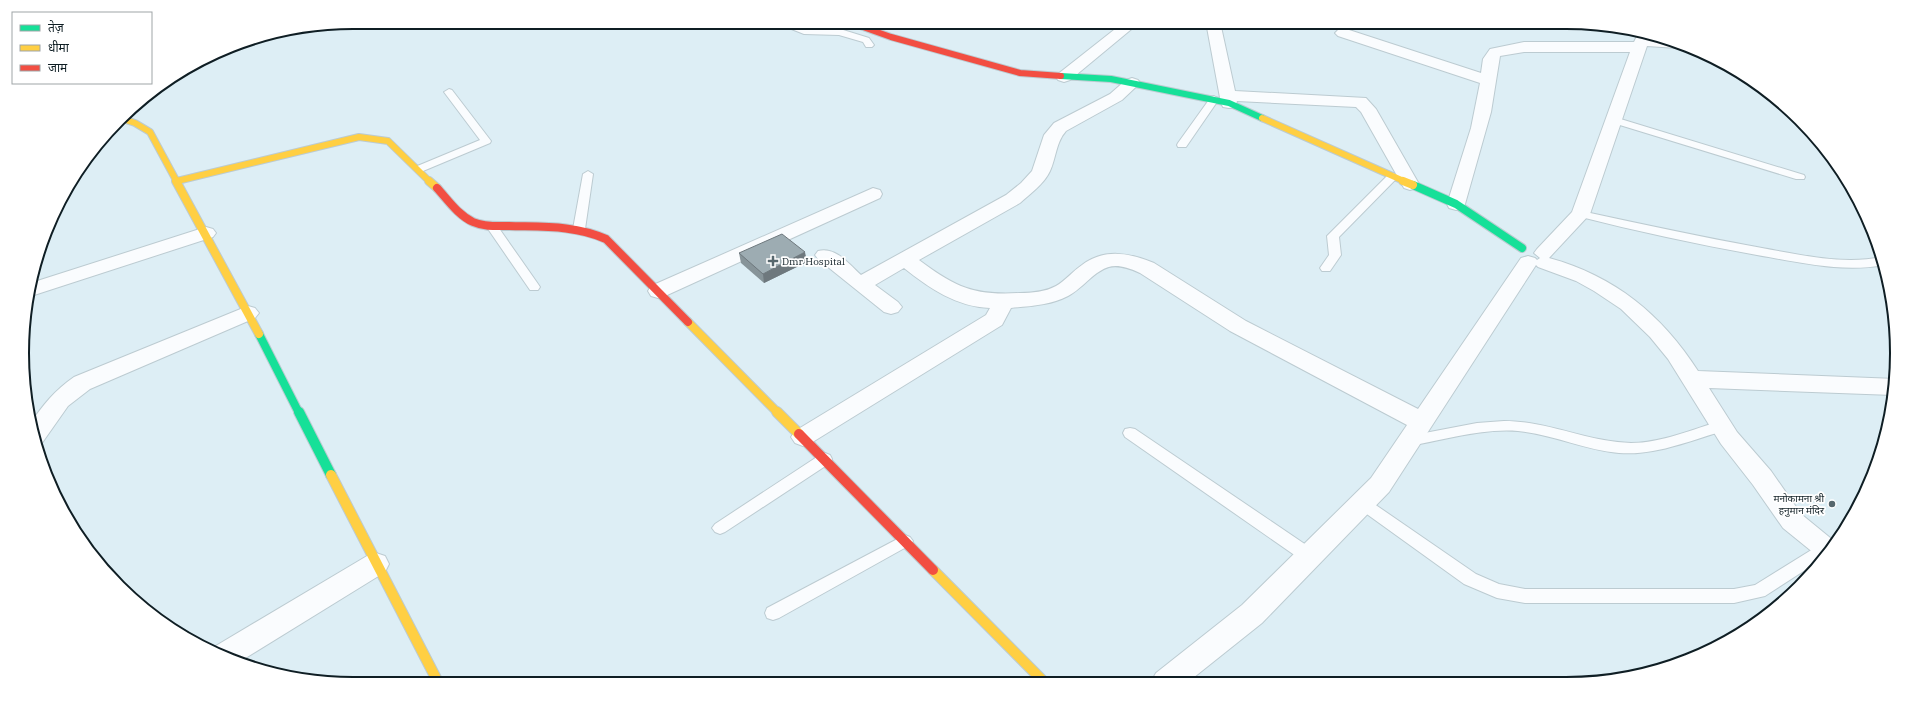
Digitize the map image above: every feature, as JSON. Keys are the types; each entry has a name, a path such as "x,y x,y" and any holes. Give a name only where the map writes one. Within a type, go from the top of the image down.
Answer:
{"street":[{"path":"869,29 1020,73 1111,79 1224,99 1360,102 1368,109 1410,184"},
{"path":"1064,77 1124,29"},
{"path":"1214,29 1224,99"},
{"path":"1343,33 1489,81"},
{"path":"1172,677 1252,614 1380,485 1535,257 1580,214 1642,40"},
{"path":"1456,204 1489,81 1490,58 1494,52 1510,48 1642,40 1653,41"},
{"path":"860,284 1013,199 1028,187 1041,172 1053,135 1060,127 1116,97 1132,83"},
{"path":"1224,99 1456,204 1535,257 1583,276 1628,304 1658,332 1676,354 1690,379 1721,426 1762,478 1792,521 1821,552"},
{"path":"128,120 150,132 206,233 435,677"},
{"path":"177,181 359,137 375,138 388,142 419,169 462,214 473,222 492,226 579,229 595,233 606,240 658,291 1039,677"},
{"path":"658,291 873,194"},
{"path":"35,290 206,233"},
{"path":"825,255 891,307"},
{"path":"905,259 937,284 956,294 976,300 1003,302 1041,298 1062,291 1099,262 1120,260 1133,262 1147,268 1238,326 1415,432"},
{"path":"803,437 994,320 999,313 1003,302"},
{"path":"38,430 55,404 67,392 82,383 248,312"},
{"path":"1690,379 1888,387"},
{"path":"230,652 376,564"}],"lane":[{"path":"798,29 804,31 847,33 866,40 869,45"},
{"path":"419,169 486,141 449,92"},
{"path":"1182,145 1224,99"},
{"path":"1614,120 1800,177"},
{"path":"579,229 588,174"},
{"path":"1326,268 1335,255 1333,236 1393,176"},
{"path":"1580,214 1795,258 1865,265 1878,264"},
{"path":"492,226 534,287"},
{"path":"1415,432 1516,426 1538,429 1615,446 1633,448 1652,445 1721,426"},
{"path":"1130,433 1309,556"},
{"path":"720,528 825,459"},
{"path":"1362,503 1470,580 1497,591 1525,596 1734,596 1759,591 1820,554"},
{"path":"773,613 906,541"}],"building":[{"path":"782,234 805,252 763,274 739,253"}],"traffic: fast":[{"path":"1061,76 1111,79 1229,103 1262,118"},
{"path":"1413,185 1456,204 1522,248"},
{"path":"259,334 331,475"}],"traffic: slow":[{"path":"1262,118 1413,185"},
{"path":"128,120 150,132 259,334"},
{"path":"177,181 359,137 388,141 437,188"},
{"path":"688,322 799,434"},
{"path":"331,475 435,677"},
{"path":"933,570 1039,677"}],"traffic: jam":[{"path":"869,29 891,37 1020,73 1061,76"},
{"path":"437,188 458,211 473,222 494,226 570,228 583,230 606,239 688,322"},
{"path":"799,434 933,570"}],"place":[{"name":"Dmr Hospital","path":"773,261"},
{"name":"मनोकामना श्री हनुमान मंदिर","path":"1832,504"}]}
